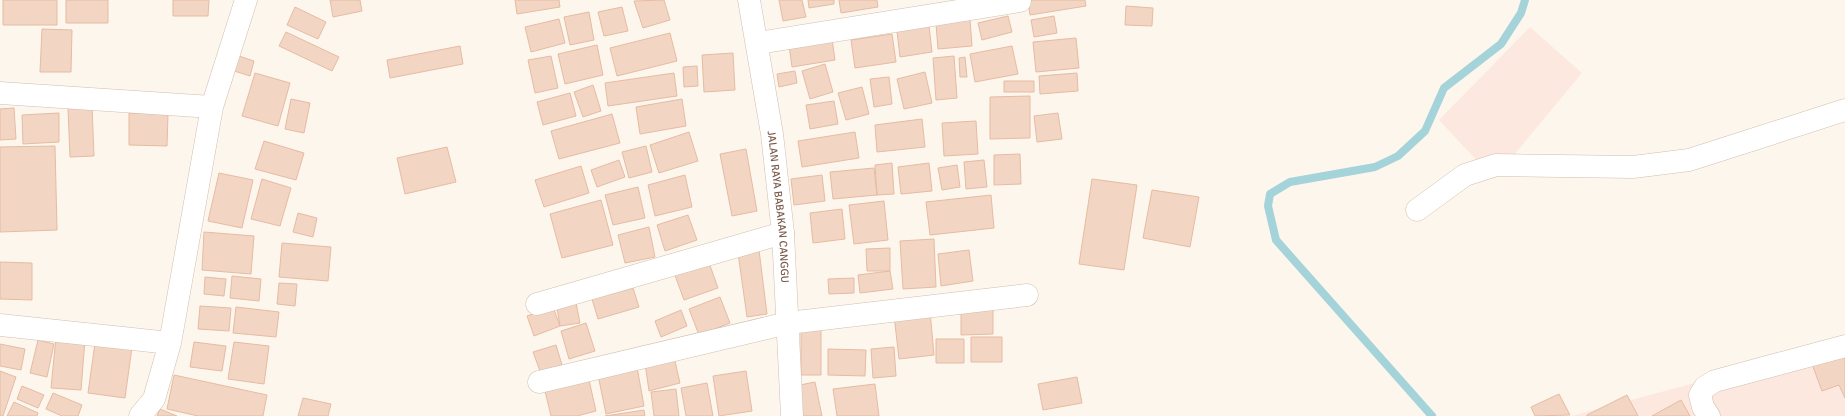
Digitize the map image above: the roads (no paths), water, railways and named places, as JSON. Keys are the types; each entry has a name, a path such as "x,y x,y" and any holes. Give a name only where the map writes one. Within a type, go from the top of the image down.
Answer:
{"street":[{"path":"140,416 154,399 170,343 212,107 246,0"},
{"name":"JALAN RAYA BABAKAN CANGGU","path":"749,0 758,43 772,134 784,233 792,416"},
{"path":"758,43 1020,1"},
{"path":"0,93 212,107"},
{"path":"1417,210 1465,175 1496,165 1633,166 1689,160 1845,110"},
{"path":"537,304 784,233"},
{"path":"539,382 788,323 1027,295"},
{"path":"0,325 170,343"},
{"path":"1709,416 1703,407 1700,395 1705,387 1715,381 1845,346"}],"waterway":[{"path":"1432,416 1276,240 1268,206 1270,194 1290,182 1375,167 1398,156 1425,131 1444,88 1501,44 1521,13 1525,0"}]}
